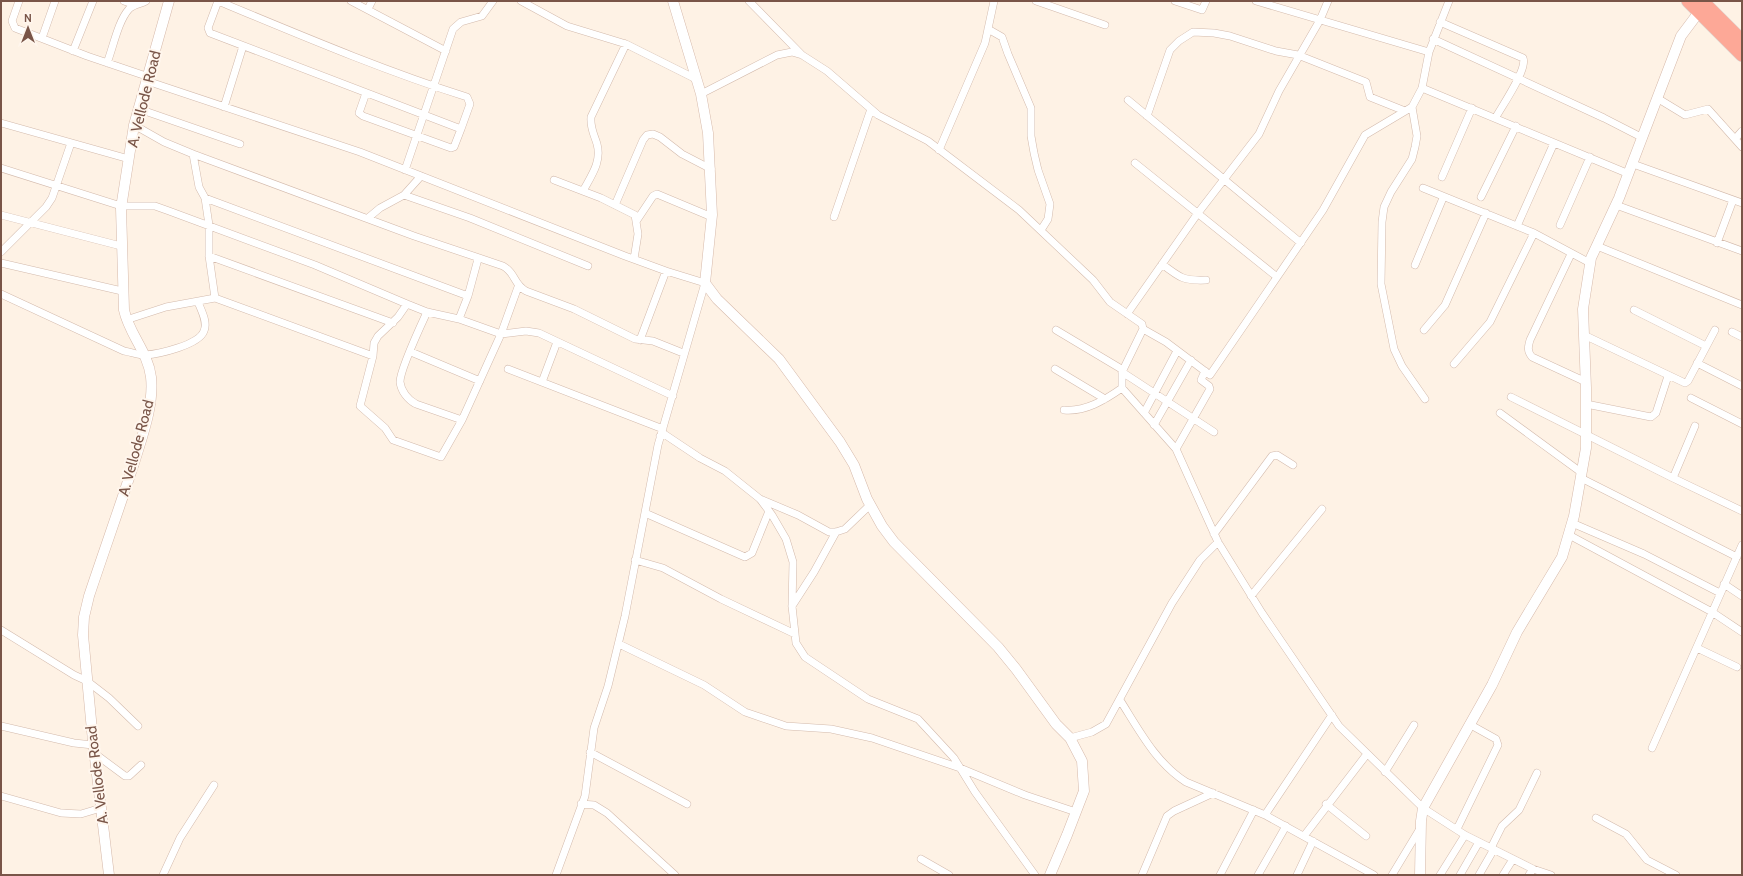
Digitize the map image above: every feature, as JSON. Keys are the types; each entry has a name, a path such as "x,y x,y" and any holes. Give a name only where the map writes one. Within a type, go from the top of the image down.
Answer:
{"highway":[{"path":"1688,1 1701,7 1741,38"},
{"path":"1701,7 1742,55"}],"street":[{"path":"19,1 13,24 15,28 224,107 360,152 666,271 705,282 717,299 779,359 840,442 854,465 870,505 882,526 894,542 998,647 1056,724 1070,738 1082,761 1084,791 1050,875"},
{"path":"42,38 55,1"},
{"path":"74,51 93,1"},
{"path":"124,1 135,5"},
{"path":"107,63 123,19 129,10 135,5 146,1"},
{"name":"A. Vellode Road","path":"108,875 87,681 83,635 84,617 89,596 127,486 150,403 151,375 148,362 126,320 122,291 122,259 120,246 121,206 134,125 169,1"},
{"path":"366,93 359,114 451,148 454,147 461,129 470,104 467,97 435,87 218,1 208,31 243,46 461,129"},
{"path":"351,1 446,51"},
{"path":"368,9 372,1"},
{"path":"405,170 456,26 461,22 482,16 493,1"},
{"path":"521,1 567,26 626,44 696,79"},
{"path":"556,875 585,796 594,728 608,686 619,644 662,433 673,396 683,353 705,282 712,217 708,133 701,94 673,1"},
{"path":"749,1 802,55 827,71 871,109 897,125 928,141 1019,210 1093,280 1110,302 1142,324 1143,329 1177,350 1210,375 1323,210 1365,135 1409,109 1422,88 1433,39 1449,1"},
{"path":"939,150 985,43 994,1"},
{"path":"1036,1 1105,25"},
{"path":"1175,1 1202,10 1206,1"},
{"path":"1256,1 1429,52"},
{"path":"1127,314 1198,213 1259,134 1278,91 1320,20 1328,1"},
{"path":"1420,875 1423,808 1492,685 1517,632 1562,557 1572,523 1582,476 1586,434 1586,382 1582,309 1590,263 1633,164 1681,36 1701,7"},
{"path":"1440,22 1523,58 1524,63 1518,79 1496,117"},
{"path":"988,29 1002,37 1032,108 1032,136 1034,153 1038,170 1050,204 1048,219 1041,230"},
{"path":"1147,116 1170,50 1188,34 1200,32 1230,36 1276,51 1298,55 1366,82 1370,97 1409,109"},
{"path":"1433,39 1604,118 1643,138"},
{"path":"584,191 597,164 598,157 597,145 590,126 591,117 626,44"},
{"path":"224,107 243,46"},
{"path":"701,94 777,55 792,52 802,55"},
{"path":"1422,88 1496,117 1628,174"},
{"path":"1657,98 1685,115 1708,109 1742,147"},
{"path":"1128,100 1301,243"},
{"path":"1442,177 1472,108"},
{"path":"139,109 240,144"},
{"path":"834,216 871,109"},
{"path":"1409,109 1417,136 1416,147 1412,160 1391,192 1384,207 1382,222 1381,284 1394,349 1402,366 1425,399"},
{"path":"1,123 129,158"},
{"path":"134,125 164,142 193,154 510,270 518,287 574,309 640,340 653,341 683,353"},
{"path":"1481,197 1516,126"},
{"path":"1735,139 1742,131"},
{"path":"615,205 643,140 647,135 654,134 660,137 682,154 710,169"},
{"path":"1,252 32,223 52,198 71,143"},
{"path":"1517,226 1554,143"},
{"path":"193,154 199,187 205,198 209,226 209,256 215,298"},
{"path":"1560,225 1590,158"},
{"path":"1135,163 1277,277"},
{"path":"1633,164 1742,203"},
{"path":"1,168 121,206 154,206 315,265 427,312 459,319 501,334 533,331 673,396"},
{"path":"368,218 380,208 404,195 421,176"},
{"path":"554,180 584,191 632,213 637,220"},
{"path":"1423,188 1443,198 1534,233 1590,263"},
{"path":"634,258 637,241 637,220 653,196 657,194 712,217"},
{"path":"404,195 470,218 588,266"},
{"path":"205,198 468,296"},
{"path":"1415,265 1443,198"},
{"path":"1717,243 1733,200"},
{"path":"1616,205 1742,251"},
{"path":"1424,330 1445,304 1486,214"},
{"path":"1,215 120,246"},
{"path":"1454,364 1490,322 1534,233"},
{"path":"1597,246 1742,305"},
{"path":"1571,254 1530,340 1528,348 1532,357 1586,382"},
{"path":"209,256 393,323"},
{"path":"459,319 468,296 478,258"},
{"path":"1,263 122,291"},
{"path":"1162,264 1180,278 1190,281 1206,280"},
{"path":"640,340 666,271"},
{"path":"407,304 393,323 378,336 374,343 373,356 360,406 385,428 393,440 442,457 462,420 480,381 501,334 518,287"},
{"path":"1,294 117,348 144,355 174,349 200,338 206,325 198,302"},
{"path":"126,320 166,307 215,298 373,356"},
{"path":"1634,310 1706,346"},
{"path":"427,312 401,376 400,383 407,398 416,404 462,420"},
{"path":"1143,329 1123,371 1122,388 1176,449 1218,542 1251,596 1339,726 1423,808 1465,835 1513,859 1531,873 1551,875"},
{"path":"1056,330 1123,371 1214,432"},
{"path":"1584,335 1685,383 1688,381 1715,330"},
{"path":"1732,332 1742,337"},
{"path":"542,382 557,342"},
{"path":"1144,413 1177,350"},
{"path":"411,352 480,381"},
{"path":"1154,425 1190,360"},
{"path":"1697,363 1742,386"},
{"path":"508,369 542,382 672,438 700,458 725,471 760,499 786,539 793,562 792,606 796,643 805,657 868,699 918,718 954,758 992,817 1035,875"},
{"path":"1055,369 1105,399"},
{"path":"1176,449 1192,418 1210,389 1209,386 1201,380 1205,372"},
{"path":"1586,404 1651,417 1656,413 1668,376"},
{"path":"1064,410 1082,410 1105,399 1122,388"},
{"path":"1511,397 1742,511"},
{"path":"1691,398 1742,424"},
{"path":"1500,413 1582,476 1737,557"},
{"path":"1673,478 1695,426"},
{"path":"1214,534 1272,456 1277,455 1293,465"},
{"path":"760,499 798,515 829,532 836,532 845,529 870,505"},
{"path":"1251,596 1322,509"},
{"path":"645,513 745,557 752,553 769,511"},
{"path":"1572,523 1644,554 1720,593"},
{"path":"792,606 814,572 836,532"},
{"path":"1569,535 1712,612 1742,632"},
{"path":"1070,738 1092,732 1106,724 1172,603 1200,560 1218,542"},
{"path":"1652,748 1742,545"},
{"path":"636,560 664,568 721,599 795,634"},
{"path":"1724,584 1742,596"},
{"path":"1,630 74,675 87,681 138,726"},
{"path":"619,644 704,685 745,712 786,726 852,733 960,768 1025,795 1076,812"},
{"path":"1696,648 1737,667"},
{"path":"1120,700 1150,747 1175,775 1186,782 1265,815 1374,875"},
{"path":"1265,815 1332,715"},
{"path":"1456,829 1498,745 1496,739 1469,724"},
{"path":"1385,772 1414,725"},
{"path":"1,726 94,749 126,776 129,776 141,765"},
{"path":"590,752 687,804"},
{"path":"1304,836 1326,804 1367,754"},
{"path":"1479,875 1502,826 1519,810 1537,774"},
{"path":"163,875 180,838 214,785"},
{"path":"1142,875 1167,816 1174,811 1214,793"},
{"path":"1,796 61,813 81,814 101,808"},
{"path":"581,804 594,805 607,813 676,875"},
{"path":"1326,804 1366,836"},
{"path":"1220,875 1254,810"},
{"path":"1596,818 1626,834 1647,860 1676,875"},
{"path":"1258,875 1286,826"},
{"path":"1392,875 1421,827"},
{"path":"1440,875 1465,835"},
{"path":"1297,875 1313,841"},
{"path":"1460,875 1479,842"},
{"path":"921,859 949,875"},
{"path":"1503,875 1513,859"},
{"path":"1145,867 1147,875"}]}
